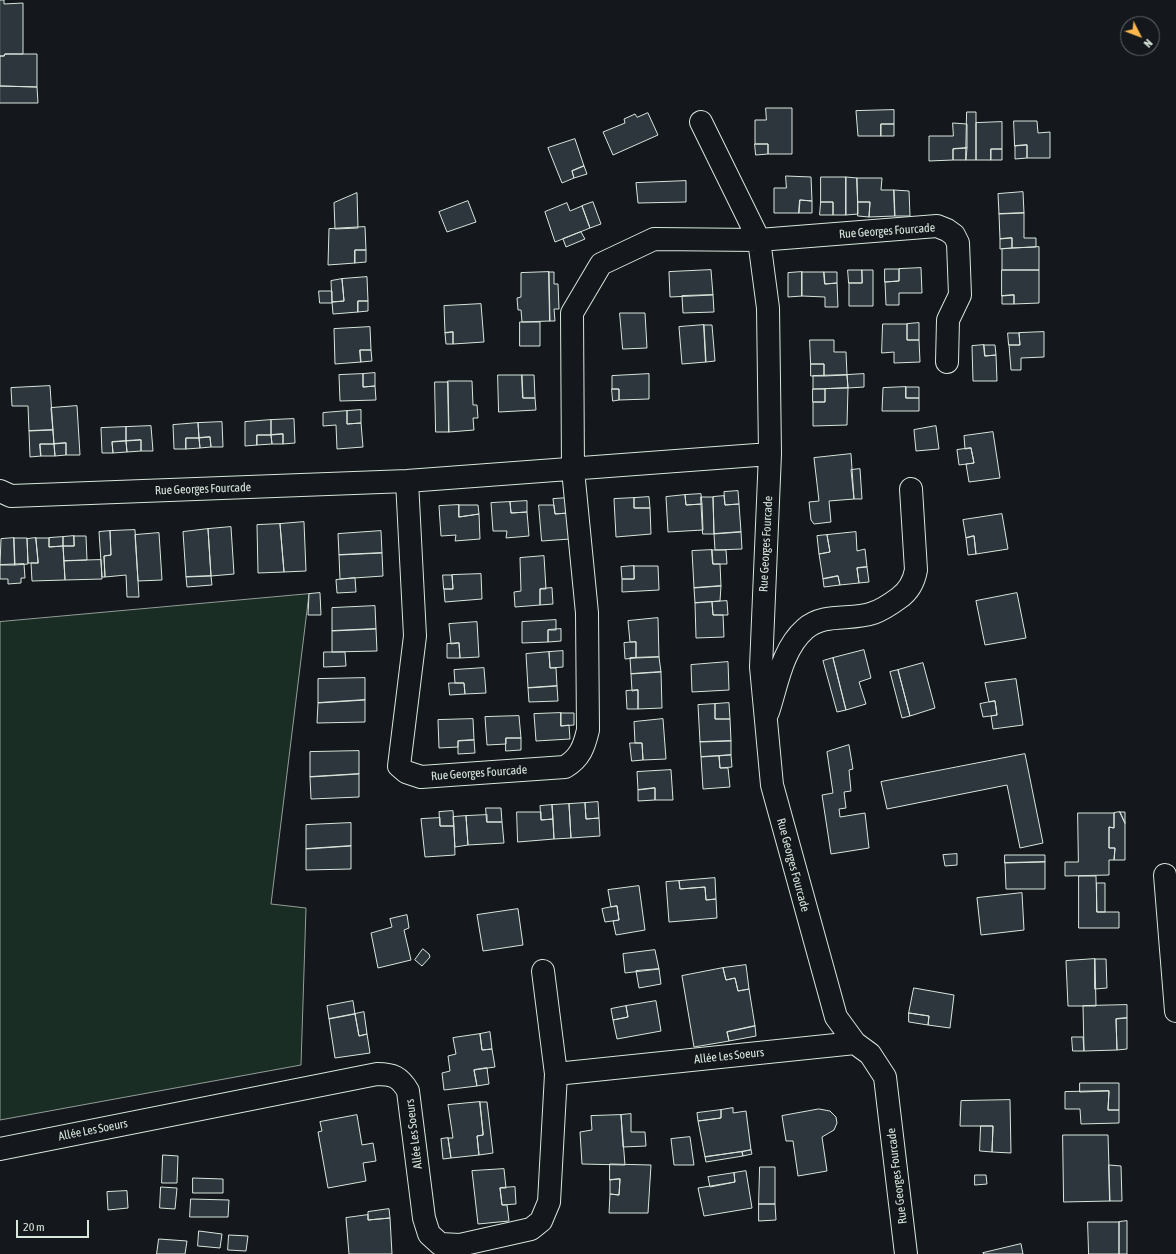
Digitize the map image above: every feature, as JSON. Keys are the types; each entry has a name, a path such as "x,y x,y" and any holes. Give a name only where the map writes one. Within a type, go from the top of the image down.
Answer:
{"street":[{"name":"Rue Georges Fourcade","path":"701,122 759,240 768,308 770,454 761,667 772,785 836,1017 855,1043 870,1054 885,1077 906,1254"},
{"name":"Rue Georges Fourcade","path":"406,481 415,636 400,766 406,772 421,777 565,767 575,761 584,748 588,730 586,613 574,470 572,313 601,264 654,239 759,240 937,226 954,235 958,243 960,295 948,320 947,362"},
{"name":"Rue Georges Fourcade","path":"0,491 11,496 406,481 574,470 770,454"},
{"path":"766,719 790,645 805,628 822,619 872,613 892,603 903,595 914,580 916,570 911,489"},
{"path":"1165,875 1176,1011"},
{"name":"Allée Les Soeurs","path":"0,1149 378,1074 390,1074 403,1082 408,1091 424,1218 429,1234 440,1244 460,1245 531,1229 541,1221 549,1202 556,1074 543,971"},
{"name":"Allée Les Soeurs","path":"556,1074 855,1043"}],"green space":[{"path":"309,594 271,904 306,908 301,1065 0,1120 0,622"}],"building":[{"path":"0,0 4,0 4,4 23,3 23,54 5,54 4,56 0,56"},
{"path":"5,54 37,54 37,87 0,86 0,56 4,56"},
{"path":"0,86 37,87 38,103 0,103"},
{"path":"766,108 792,108 792,154 768,154 768,144 755,144 755,120 766,120"},
{"path":"894,110 894,124 881,124 881,136 858,136 856,111"},
{"path":"967,112 976,112 976,160 966,160"},
{"path":"648,113 658,135 613,155 603,132 625,123 624,119 635,114 637,117"},
{"path":"1014,121 1037,121 1038,133 1050,132 1050,158 1027,158 1027,145 1015,146"},
{"path":"1002,122 1002,149 991,149 991,160 976,160 976,123"},
{"path":"953,123 967,124 967,148 953,149 953,160 929,161 929,136 953,136"},
{"path":"881,124 894,124 894,136 881,136"},
{"path":"575,139 584,166 572,171 574,178 562,183 548,148"},
{"path":"755,144 768,144 768,154 756,155"},
{"path":"1027,145 1027,158 1015,159 1015,146"},
{"path":"967,148 966,160 953,160 953,149"},
{"path":"991,149 1002,149 1002,160 991,160"},
{"path":"584,166 587,174 574,178 572,171"},
{"path":"786,176 811,177 812,201 800,200 799,213 774,213 774,188 786,188"},
{"path":"821,177 846,177 846,215 833,215 833,202 821,202"},
{"path":"846,177 857,178 858,214 846,215"},
{"path":"857,178 882,178 881,190 894,190 895,216 869,217 870,202 858,202"},
{"path":"686,181 686,202 638,203 636,183"},
{"path":"894,190 909,191 910,216 895,216"},
{"path":"1023,192 1024,213 999,214 998,194"},
{"path":"357,193 358,228 335,229 334,203"},
{"path":"800,200 812,201 812,213 799,213"},
{"path":"468,201 476,222 447,232 439,212"},
{"path":"593,202 601,224 590,228 582,206"},
{"path":"821,202 833,202 833,215 820,215"},
{"path":"858,202 870,202 869,217 858,216"},
{"path":"567,203 570,211 582,206 590,228 555,242 545,212"},
{"path":"1024,213 1024,238 1036,238 1036,247 1012,248 1012,238 1000,239 999,214"},
{"path":"365,227 366,250 355,250 355,263 328,265 329,229"},
{"path":"581,232 585,239 566,247 563,239"},
{"path":"1012,238 1012,248 1000,249 1000,239"},
{"path":"1039,247 1039,270 1002,270 1002,249"},
{"path":"355,250 366,250 366,262 355,263"},
{"path":"921,268 922,293 899,293 899,305 886,305 885,282 899,281 899,269"},
{"path":"885,269 899,269 899,281 885,282"},
{"path":"711,270 713,295 670,297 669,272"},
{"path":"848,270 862,270 862,283 849,283"},
{"path":"862,270 873,270 873,306 849,306 849,283 862,283"},
{"path":"1002,270 1039,270 1039,303 1014,304 1014,295 1002,296"},
{"path":"549,272 554,272 554,284 558,284 559,309 554,309 555,321 550,321"},
{"path":"549,272 550,321 522,322 521,310 518,310 517,298 521,297 521,273"},
{"path":"802,272 824,272 825,284 837,283 838,307 825,307 825,297 802,296"},
{"path":"802,272 802,296 788,297 788,273"},
{"path":"824,272 837,272 837,283 825,284"},
{"path":"367,277 368,301 358,301 358,312 333,314 332,302 344,301 342,279"},
{"path":"342,279 344,301 332,302 331,281"},
{"path":"319,291 332,291 332,303 320,303"},
{"path":"713,295 714,312 683,313 682,296"},
{"path":"1014,295 1014,304 1002,304 1002,296"},
{"path":"358,301 368,301 368,311 358,312"},
{"path":"481,304 484,342 453,344 453,332 445,333 444,306"},
{"path":"620,313 645,313 647,348 623,349"},
{"path":"520,322 540,322 540,346 520,346"},
{"path":"919,323 919,340 907,340 907,324"},
{"path":"883,324 907,324 907,340 919,340 920,362 894,363 894,352 882,353"},
{"path":"704,325 706,362 682,364 679,327"},
{"path":"704,325 712,325 715,361 706,362"},
{"path":"370,327 371,350 360,350 361,362 335,364 334,329"},
{"path":"453,332 453,344 446,344 445,333"},
{"path":"1044,332 1044,357 1021,358 1021,370 1011,370 1009,345 1020,345 1019,333"},
{"path":"1008,333 1019,333 1020,345 1009,345"},
{"path":"810,340 834,340 834,352 846,352 847,375 824,376 824,364 811,364"},
{"path":"984,345 985,356 996,355 997,381 973,381 972,346"},
{"path":"984,345 995,345 996,355 985,356"},
{"path":"360,350 371,350 372,361 361,362"},
{"path":"811,364 824,364 824,376 811,376"},
{"path":"375,373 375,386 363,387 363,374"},
{"path":"363,374 363,387 375,386 376,400 340,401 339,375"},
{"path":"649,374 649,399 619,400 619,389 612,389 612,376"},
{"path":"864,374 864,387 848,388 847,375"},
{"path":"498,375 522,375 523,398 535,398 536,410 499,412"},
{"path":"522,375 534,375 535,398 523,398"},
{"path":"847,375 848,388 813,389 813,376"},
{"path":"448,381 472,381 473,405 477,405 478,418 473,418 474,430 449,432"},
{"path":"435,382 448,382 449,432 436,432"},
{"path":"50,386 53,430 29,431 28,406 12,406 11,388"},
{"path":"906,387 919,387 919,398 906,398"},
{"path":"906,387 906,398 919,398 919,411 882,411 883,388"},
{"path":"848,388 847,425 813,426 813,402 825,402 825,389"},
{"path":"612,389 619,389 619,400 613,401"},
{"path":"813,389 825,389 825,402 813,402"},
{"path":"77,406 80,455 66,455 66,443 54,444 51,408"},
{"path":"361,410 361,423 347,424 347,411"},
{"path":"347,411 347,424 361,423 363,447 337,449 336,425 323,426 323,413"},
{"path":"294,419 295,443 283,444 283,434 271,435 271,420"},
{"path":"271,420 271,435 257,435 257,445 245,446 245,422"},
{"path":"222,422 223,447 211,447 210,437 199,438 198,423"},
{"path":"198,423 199,438 186,438 186,449 174,449 173,425"},
{"path":"151,426 153,451 141,451 141,440 126,441 126,427"},
{"path":"936,426 939,449 916,451 914,430"},
{"path":"126,427 126,441 112,442 113,453 102,453 101,428"},
{"path":"53,430 54,444 40,444 41,456 30,457 29,431"},
{"path":"993,432 1000,478 969,482 966,464 974,463 971,448 965,449 964,436"},
{"path":"283,434 283,444 272,444 271,435"},
{"path":"257,435 271,435 272,444 257,445"},
{"path":"210,437 211,447 200,448 199,438"},
{"path":"186,438 199,438 200,448 186,449"},
{"path":"141,440 141,451 127,452 126,441"},
{"path":"126,441 127,452 113,453 112,442"},
{"path":"66,443 66,455 55,456 54,444"},
{"path":"40,444 54,444 55,456 41,456"},
{"path":"971,448 974,463 959,465 957,450"},
{"path":"851,454 854,499 829,501 831,522 814,524 811,520 809,502 819,501 814,458"},
{"path":"860,469 862,499 854,499 851,470"},
{"path":"738,491 739,504 725,505 724,492"},
{"path":"701,494 702,504 686,505 685,495"},
{"path":"685,495 686,505 702,504 703,530 668,532 666,497"},
{"path":"724,496 725,505 739,504 741,532 714,534 713,497"},
{"path":"649,497 650,508 634,508 634,498"},
{"path":"701,497 713,497 714,534 703,534"},
{"path":"568,498 568,513 555,514 553,499"},
{"path":"634,498 634,508 650,508 651,534 616,537 614,499"},
{"path":"527,501 527,512 511,513 510,502"},
{"path":"510,502 511,513 527,512 529,536 506,538 507,531 493,531 491,503"},
{"path":"459,505 478,505 479,514 459,517"},
{"path":"459,505 459,517 479,514 480,539 455,541 456,535 441,536 439,506"},
{"path":"539,505 554,505 555,514 568,513 570,539 542,541"},
{"path":"1002,514 1008,549 976,554 974,536 966,538 963,520"},
{"path":"304,522 306,571 284,572 280,524"},
{"path":"280,524 284,572 258,573 257,525"},
{"path":"231,527 234,574 211,576 208,529"},
{"path":"208,529 211,576 186,577 183,532"},
{"path":"135,530 139,597 127,597 126,575 105,577 104,556 111,555 110,531"},
{"path":"110,531 111,555 104,556 105,577 102,577 99,532"},
{"path":"381,531 382,553 339,555 338,534"},
{"path":"741,532 742,549 715,550 714,534"},
{"path":"856,532 857,551 865,549 867,567 857,568 859,583 840,585 838,576 823,579 819,554 830,552 827,535"},
{"path":"159,533 162,580 138,581 135,535"},
{"path":"827,535 830,552 819,554 817,536"},
{"path":"74,536 74,546 63,546 63,537"},
{"path":"74,536 86,536 87,560 64,561 63,546 74,546"},
{"path":"974,536 976,554 968,555 966,538"},
{"path":"63,537 63,546 49,547 49,538"},
{"path":"14,538 27,538 28,564 15,565"},
{"path":"14,538 15,565 0,565 1,539"},
{"path":"36,538 38,563 28,563 27,539"},
{"path":"36,538 49,538 49,547 63,546 65,580 32,581 31,563 38,563"},
{"path":"712,550 713,564 720,564 721,586 694,588 692,551"},
{"path":"712,550 726,550 727,564 713,564"},
{"path":"382,553 383,576 340,579 339,555"},
{"path":"544,556 546,589 540,589 540,605 515,607 514,592 521,591 520,558"},
{"path":"101,560 102,579 65,580 64,561"},
{"path":"24,564 25,578 21,578 21,583 8,584 8,579 0,579 0,565"},
{"path":"634,566 634,579 622,579 621,567"},
{"path":"634,566 658,566 659,590 622,592 622,579 634,579"},
{"path":"867,567 869,582 859,583 857,568"},
{"path":"481,574 482,599 445,602 444,589 453,589 452,575"},
{"path":"443,575 452,575 453,589 444,589"},
{"path":"211,576 212,585 187,587 186,577"},
{"path":"838,576 840,585 824,587 823,579"},
{"path":"355,578 356,592 337,593 336,580"},
{"path":"721,586 720,601 695,603 694,588"},
{"path":"552,588 553,604 540,605 540,589"},
{"path":"320,593 321,615 308,615 309,594"},
{"path":"1017,593 1026,638 985,645 976,601"},
{"path":"727,601 728,615 713,615 712,602"},
{"path":"712,602 713,615 723,615 724,637 696,638 695,603"},
{"path":"375,606 376,629 332,631 332,608"},
{"path":"658,618 659,657 636,658 636,642 630,642 628,621"},
{"path":"556,620 556,630 548,630 548,642 522,643 522,622"},
{"path":"477,622 479,657 460,658 459,643 451,644 449,624"},
{"path":"376,629 377,651 332,652 332,631"},
{"path":"561,629 561,641 548,642 548,630"},
{"path":"636,642 636,658 625,659 624,643"},
{"path":"459,643 460,658 447,658 447,644"},
{"path":"864,650 871,678 859,682 866,704 846,710 833,658"},
{"path":"563,651 563,667 550,668 549,652"},
{"path":"324,652 345,652 346,666 324,667"},
{"path":"549,652 550,668 556,668 557,686 528,688 526,654"},
{"path":"659,657 661,672 631,674 630,658"},
{"path":"833,658 846,710 837,712 823,661"},
{"path":"728,662 729,690 692,692 691,665"},
{"path":"923,663 935,708 910,716 898,670"},
{"path":"484,668 486,693 465,694 464,683 455,683 454,670"},
{"path":"898,670 910,716 902,718 890,672"},
{"path":"661,672 662,708 638,709 638,690 632,691 631,674"},
{"path":"365,678 365,700 318,703 318,679"},
{"path":"1016,679 1023,725 993,729 991,716 997,715 995,701 989,702 985,683"},
{"path":"449,683 464,683 465,694 450,695"},
{"path":"557,686 558,701 529,702 528,688"},
{"path":"638,690 638,709 627,709 626,691"},
{"path":"365,700 365,722 317,723 318,703"},
{"path":"995,701 997,715 983,717 980,704"},
{"path":"729,703 730,719 715,719 715,704"},
{"path":"715,704 715,719 730,719 731,741 700,742 698,705"},
{"path":"561,713 574,713 574,725 561,726"},
{"path":"561,713 561,726 569,725 570,739 536,741 534,714"},
{"path":"519,716 521,738 506,738 506,744 487,745 485,717"},
{"path":"473,719 474,740 458,741 458,747 439,748 438,720"},
{"path":"663,719 666,759 643,760 642,743 635,743 634,722"},
{"path":"506,738 521,738 521,750 506,751"},
{"path":"474,740 475,753 458,754 458,741"},
{"path":"731,741 731,755 701,757 700,742"},
{"path":"630,743 642,743 643,760 632,761"},
{"path":"849,745 853,769 849,770 851,791 844,792 846,808 839,809 840,817 865,813 869,848 831,854 822,795 833,793 827,752"},
{"path":"359,751 359,774 310,777 310,752"},
{"path":"1025,754 1043,843 1020,848 1007,785 887,809 881,782"},
{"path":"731,755 732,767 720,768 719,756"},
{"path":"719,756 720,768 728,768 730,787 703,789 701,757"},
{"path":"671,770 673,800 655,800 655,788 638,790 637,772"},
{"path":"359,774 359,797 311,799 310,777"},
{"path":"655,788 655,800 638,801 638,790"},
{"path":"598,802 599,818 586,819 585,803"},
{"path":"585,803 586,819 599,818 600,836 571,838 569,804"},
{"path":"569,804 571,838 554,839 552,805"},
{"path":"552,805 553,819 541,820 540,806"},
{"path":"486,808 501,808 502,822 487,822"},
{"path":"453,811 454,826 440,826 439,812"},
{"path":"517,812 541,812 541,820 553,819 554,839 518,842"},
{"path":"1120,812 1125,812 1125,823"},
{"path":"1120,812 1125,823 1125,860 1114,860 1115,848 1109,848 1109,827 1114,828 1114,813"},
{"path":"1078,813 1114,813 1114,828 1109,827 1109,848 1115,848 1114,860 1109,860 1109,875 1065,876 1065,862 1078,862"},
{"path":"487,815 487,822 502,822 504,843 468,845 466,816"},
{"path":"466,816 468,845 455,847 453,817"},
{"path":"440,818 440,826 454,826 455,855 425,857 421,819"},
{"path":"351,823 351,846 306,849 306,825"},
{"path":"351,846 351,869 306,870 306,849"},
{"path":"957,854 957,865 945,866 943,855"},
{"path":"1005,855 1045,855 1045,862 1005,863"},
{"path":"1045,862 1045,889 1006,889 1005,863"},
{"path":"1079,876 1096,876 1097,912 1119,912 1119,928 1079,928"},
{"path":"715,878 716,899 706,900 705,887 680,889 679,881"},
{"path":"679,881 680,889 705,887 706,900 716,899 717,918 669,922 666,882"},
{"path":"1097,883 1105,883 1105,912 1097,912"},
{"path":"639,886 645,930 616,935 613,921 619,920 617,906 611,907 608,890"},
{"path":"1022,893 1024,930 981,935 977,898"},
{"path":"617,906 619,920 605,922 602,909"},
{"path":"518,909 523,945 483,951 477,915"},
{"path":"407,915 409,928 404,930 411,960 378,968 371,933 392,927 390,919"},
{"path":"423,949 429,954 430,957 422,966 415,960"},
{"path":"655,950 659,969 625,973 623,954"},
{"path":"1095,959 1106,959 1107,988 1095,989"},
{"path":"1095,959 1096,1006 1068,1006 1066,961"},
{"path":"746,965 749,989 738,991 735,978 726,980 723,968"},
{"path":"723,968 726,980 735,978 738,991 749,989 755,1026 727,1032 729,1041 694,1047 682,976"},
{"path":"659,969 661,984 639,988 636,971"},
{"path":"914,988 954,995 950,1028 928,1025 929,1016 909,1013"},
{"path":"353,1001 355,1014 329,1019 327,1006"},
{"path":"656,1001 661,1031 617,1039 613,1020 628,1017 626,1006"},
{"path":"1127,1005 1127,1018 1116,1019 1117,1050 1084,1051 1083,1006"},
{"path":"626,1006 628,1017 613,1020 611,1009"},
{"path":"364,1012 367,1034 359,1036 355,1014"},
{"path":"909,1013 929,1016 928,1025 909,1022"},
{"path":"355,1014 359,1036 367,1034 370,1053 335,1058 329,1019"},
{"path":"1127,1018 1127,1049 1117,1050 1116,1019"},
{"path":"755,1026 756,1036 729,1041 727,1032"},
{"path":"490,1032 492,1049 482,1050 480,1034"},
{"path":"480,1034 482,1050 492,1049 495,1067 474,1070 477,1086 444,1090 442,1073 450,1071 448,1056 456,1054 453,1038"},
{"path":"1072,1037 1083,1037 1084,1051 1073,1051"},
{"path":"487,1068 489,1084 477,1086 474,1070"},
{"path":"1080,1083 1119,1083 1119,1110 1108,1110 1109,1091 1080,1092"},
{"path":"1109,1091 1108,1110 1119,1110 1119,1123 1081,1124 1080,1109 1065,1109 1065,1092"},
{"path":"1010,1100 1011,1153 992,1152 993,1126 960,1126 961,1101"},
{"path":"480,1102 487,1102 493,1153 479,1155 477,1136 483,1135"},
{"path":"480,1102 483,1135 477,1136 479,1155 451,1158 448,1138 453,1138 448,1105"},
{"path":"733,1108 733,1113 746,1111 751,1150 705,1157 698,1121 721,1118 721,1110"},
{"path":"819,1109 830,1111 836,1117 837,1123 834,1130 822,1137 827,1171 798,1176 793,1141 786,1141 782,1116"},
{"path":"721,1110 721,1118 698,1121 697,1113"},
{"path":"631,1114 631,1132 645,1132 646,1146 623,1147 621,1115"},
{"path":"357,1115 362,1145 373,1143 376,1161 363,1163 366,1181 328,1188 318,1132 322,1131 320,1122"},
{"path":"621,1115 625,1165 582,1164 580,1132 592,1130 591,1116"},
{"path":"981,1126 993,1126 992,1152 980,1151"},
{"path":"1063,1135 1108,1135 1110,1201 1064,1202"},
{"path":"690,1137 694,1165 674,1165 671,1139"},
{"path":"448,1138 451,1158 443,1159 441,1139"},
{"path":"751,1150 752,1154 743,1156 742,1152"},
{"path":"742,1152 743,1156 706,1162 705,1157"},
{"path":"163,1155 178,1156 177,1183 162,1183"},
{"path":"610,1164 651,1165 648,1213 609,1213 610,1194 619,1195 620,1179 610,1180"},
{"path":"1109,1165 1121,1166 1122,1201 1110,1201"},
{"path":"760,1167 775,1167 775,1204 759,1204"},
{"path":"504,1169 506,1188 500,1188 502,1205 507,1205 509,1221 478,1224 472,1171"},
{"path":"746,1171 752,1208 704,1216 698,1188 735,1182 734,1173"},
{"path":"734,1173 735,1182 710,1187 708,1177"},
{"path":"975,1175 986,1175 987,1184 975,1185"},
{"path":"193,1178 223,1179 223,1193 193,1193"},
{"path":"620,1179 619,1195 610,1194 610,1180"},
{"path":"161,1187 177,1188 175,1209 160,1208"},
{"path":"515,1187 516,1204 502,1205 500,1188"},
{"path":"127,1191 128,1208 108,1210 107,1192"},
{"path":"191,1199 229,1200 228,1217 190,1217"},
{"path":"759,1204 775,1204 776,1220 759,1221"},
{"path":"389,1209 390,1218 368,1220 368,1212"},
{"path":"368,1215 368,1220 390,1218 392,1254 349,1254 346,1218"},
{"path":"1127,1221 1127,1254 1119,1254 1119,1222"},
{"path":"1088,1222 1119,1222 1119,1254 1089,1254"},
{"path":"199,1231 222,1234 220,1248 198,1246"},
{"path":"229,1235 248,1236 246,1251 228,1250"},
{"path":"159,1239 187,1241 185,1254 157,1254"},
{"path":"1021,1244 1023,1254 983,1253"}]}
